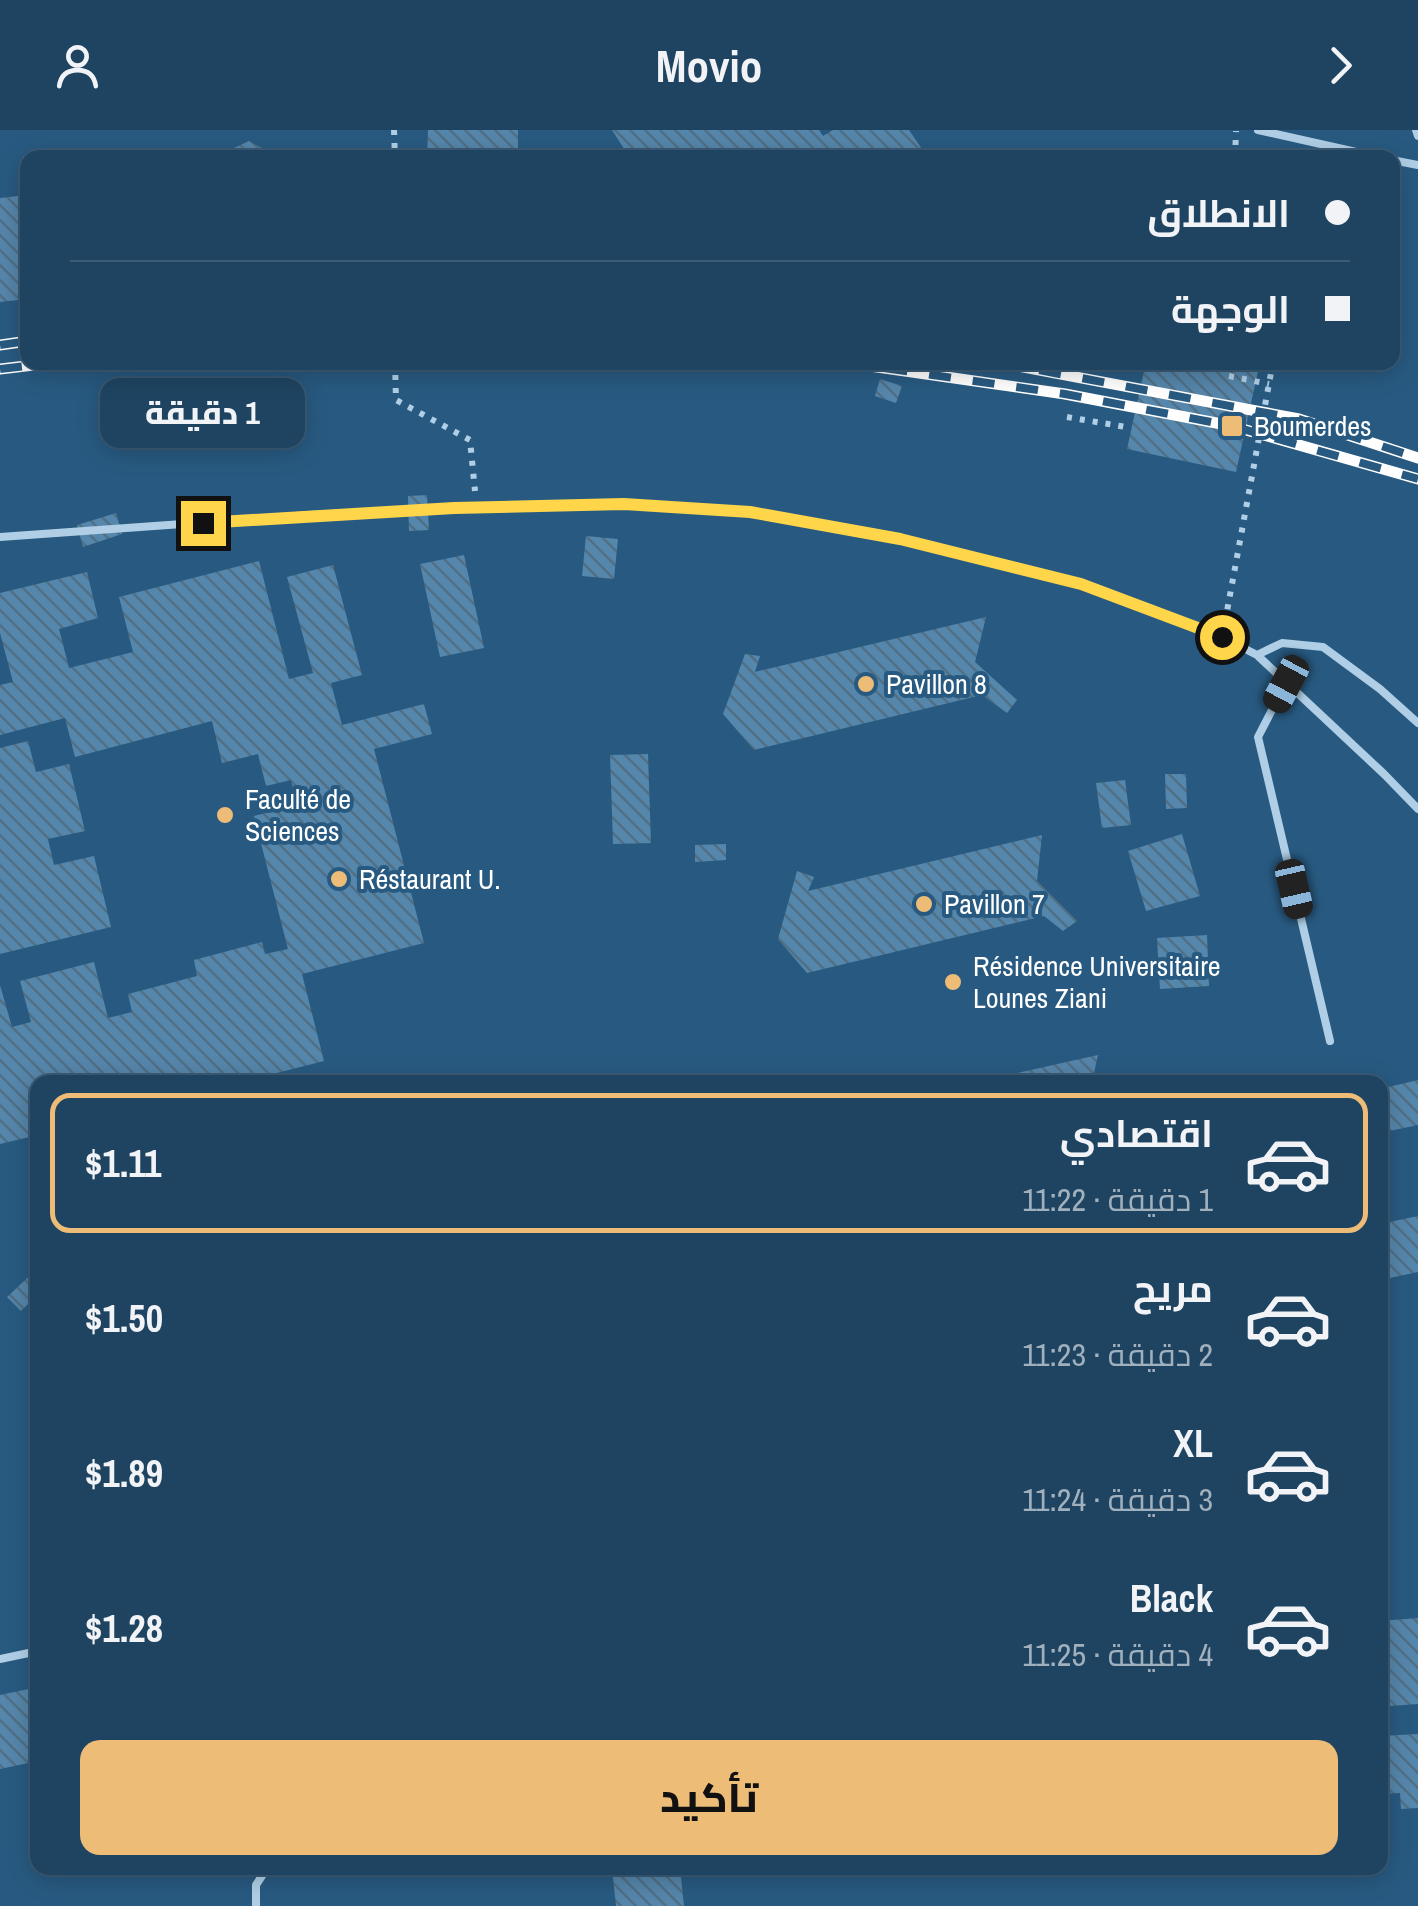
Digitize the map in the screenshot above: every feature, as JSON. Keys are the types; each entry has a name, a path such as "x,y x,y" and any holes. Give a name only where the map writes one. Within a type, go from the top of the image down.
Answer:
{"lane":[{"path":"1258,130 1347,150"},
{"path":"0,537 309,515 624,504 750,512 900,539 1081,584 1222,637 1257,655 1418,810"},
{"path":"1257,655 1282,643 1323,647 1418,723"},
{"path":"1286,684 1258,737 1330,1041"},
{"path":"0,1659 30,1653"},
{"path":"256,1906 256,1885 262,1875"}],"path":[{"path":"395,370 396,400 470,440 476,507"},
{"path":"1222,637 1272,370"},
{"path":"1229,376 1269,384"},
{"path":"1067,418 1126,427"}],"building":[{"path":"428,130 518,130 518,150 427,150"},
{"path":"612,130 819,130 823,136 833,130 909,130 923,150 625,150"},
{"path":"249,141 265,150 230,150"},
{"path":"20,196 20,300 0,302 0,198"},
{"path":"1144,370 1258,370 1236,472 1127,449"},
{"path":"880,379 902,386 896,403 875,396"},
{"path":"427,495 429,530 409,531 408,496"},
{"path":"116,513 122,534 83,547 77,525"},
{"path":"586,536 618,539 614,579 582,576"},
{"path":"464,555 484,648 440,657 420,564"},
{"name":"Réstaurant U.","path":"259,561 289,679 313,673 287,577 333,565 362,675 331,683 342,725 424,704 432,734 374,749 424,943 302,974 324,1061 269,1075 30,1075 30,1137 0,1144 0,985 12,1027 31,1022 20,981 94,962 108,1018 132,1012 128,994 197,976 194,960 262,942 265,954 288,949 254,816 297,805 291,780 266,786 258,754 222,763 212,721 75,757 65,718 0,735 0,685 13,682 0,633 0,593 87,572 98,618 59,629 69,668 133,652 119,597"},
{"name":"Pavillon 8","path":"986,617 975,662 1017,700 1007,713 982,695 754,750 723,714 745,654 760,656 755,672"},
{"path":"28,741 36,772 69,764 85,831 48,839 54,865 94,856 111,927 0,954 0,748"},
{"path":"648,754 651,843 613,844 610,755"},
{"path":"1165,774 1186,774 1187,808 1166,809"},
{"path":"1125,780 1131,825 1102,828 1096,783"},
{"path":"1182,834 1200,896 1146,911 1128,851"},
{"name":"Pavillon 7","path":"1042,835 1037,881 1077,921 1063,931 1044,916 807,973 778,939 797,871 814,877 808,891"},
{"path":"726,844 726,860 695,862 695,845"},
{"path":"1207,935 1209,986 1160,989 1157,938"},
{"path":"1098,1055 1094,1075 1008,1075"},
{"path":"1418,1080 1418,1125 1388,1131 1388,1087"},
{"path":"1418,1216 1418,1272 1388,1278 1388,1222"},
{"path":"30,1275 30,1302 21,1311 7,1297"},
{"path":"1418,1618 1418,1704 1390,1706 1388,1620"},
{"path":"30,1689 30,1763 0,1769 0,1695"},
{"path":"1418,1734 1418,1808 1401,1809 1400,1793 1388,1794 1388,1736"},
{"path":"613,1875 681,1875 684,1906 616,1906"}],"railway":[{"path":"0,345 20,342"},
{"path":"0,369 20,367"},
{"path":"898,370 1065,394 1232,426 1418,479"},
{"path":"1039,370 1299,419 1418,458"}],"place":[{"name":"Boumerdes","path":"1232,426"},
{"name":"Pavillon 8","path":"866,684"},
{"name":"Faculté de Sciences","path":"225,815"},
{"name":"Réstaurant U.","path":"339,879"},
{"name":"Pavillon 7","path":"924,904"},
{"name":"Résidence Universitaire Lounes Ziani","path":"953,982"}],"route":[{"path":"203,523 454,508 624,504 750,512 900,539 1081,584 1222,637"}]}
